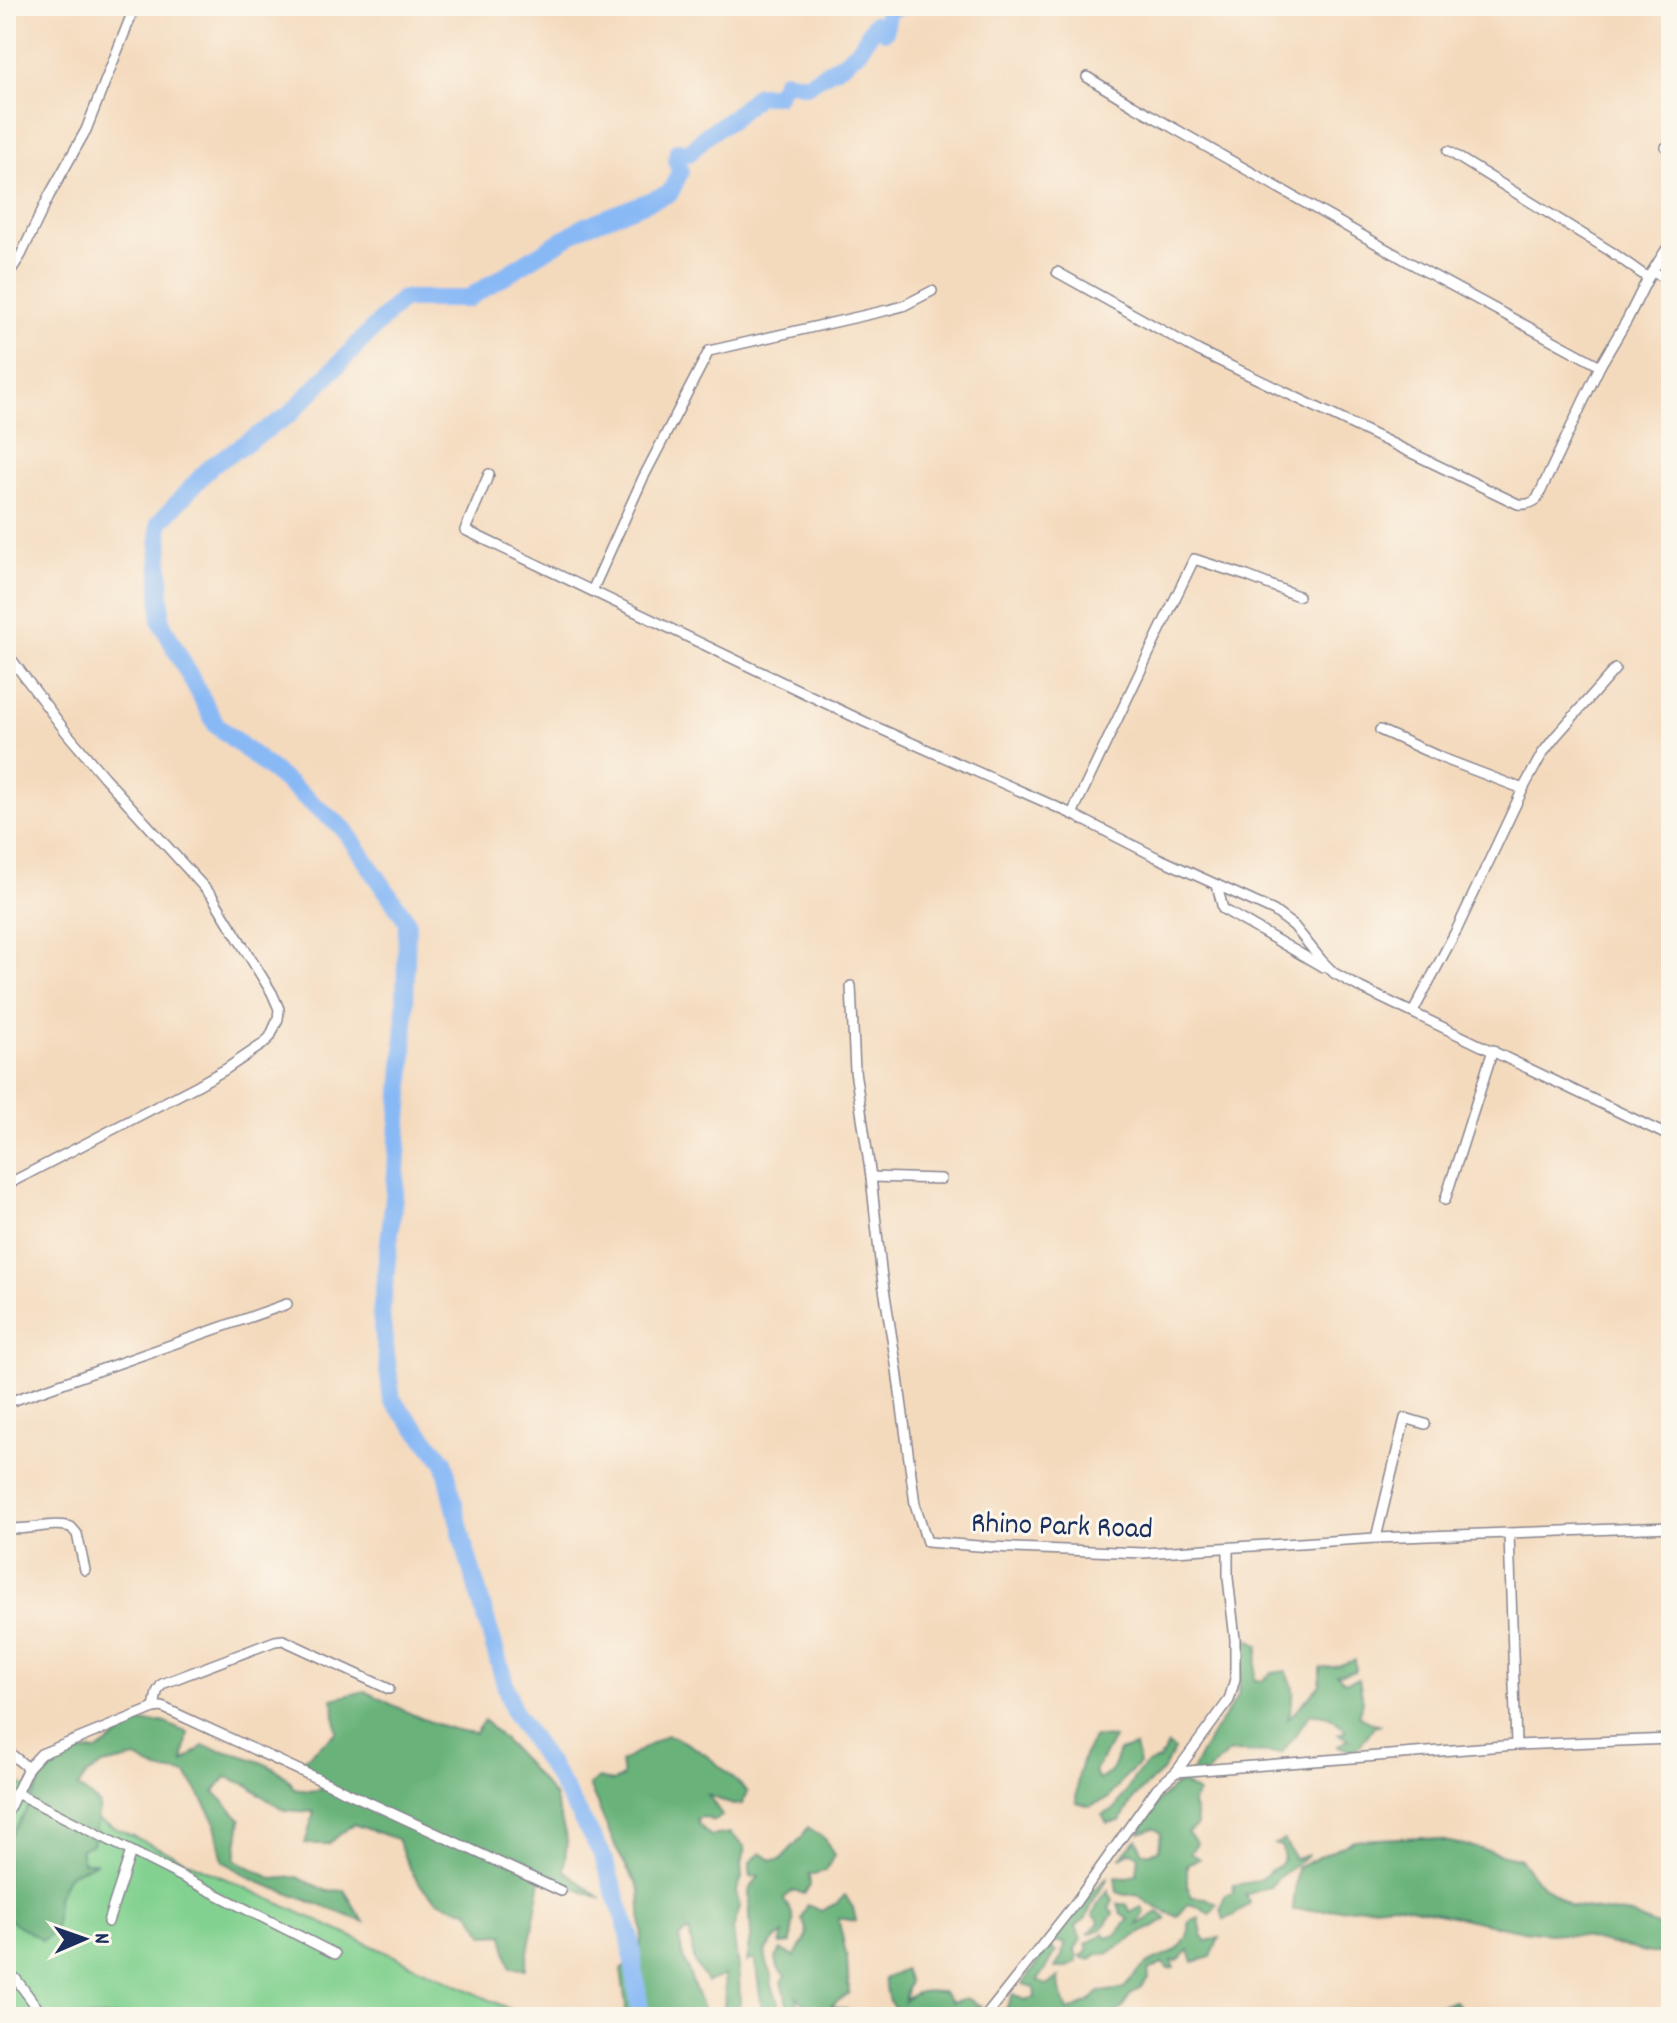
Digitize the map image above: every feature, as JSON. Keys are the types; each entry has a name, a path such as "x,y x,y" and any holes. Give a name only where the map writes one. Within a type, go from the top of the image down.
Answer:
{"street":[{"path":"6,278 86,130 135,6"},
{"path":"1087,77 1423,270 1600,366"},
{"path":"1448,151 1650,275 1671,282"},
{"path":"1057,272 1199,351 1518,504 1531,504 1537,499 1600,366 1671,242"},
{"path":"592,591 643,478 709,351 903,306 932,291"},
{"path":"489,474 465,530 867,723 1072,814 1156,857 1274,911 1287,920 1334,973"},
{"path":"1072,814 1194,559 1298,596"},
{"path":"6,652 66,732 212,896 279,1009 270,1037 226,1069 6,1185"},
{"path":"1413,1012 1542,754 1615,669"},
{"path":"1380,730 1523,789"},
{"path":"1217,885 1223,909 1334,973 1671,1137"},
{"name":"Rhino Park Road","path":"851,986 855,1071 881,1270 915,1504 927,1542 1143,1553 1376,1538 1671,1527"},
{"path":"1445,1200 1493,1050"},
{"path":"871,1177 941,1179"},
{"path":"6,1403 287,1304"},
{"path":"1376,1538 1405,1418 1425,1424"},
{"path":"6,1528 71,1527 77,1534 85,1570"},
{"path":"1509,1533 1516,1745"},
{"path":"985,2017 1076,1902 1157,1788 1176,1772 1229,1700 1235,1679 1235,1639 1228,1548"},
{"path":"154,1708 162,1684 283,1640 389,1689"},
{"path":"6,1815 28,1768 41,1754 162,1707 561,1891"},
{"path":"1176,1772 1516,1745 1671,1739"},
{"path":"6,1750 28,1768"},
{"path":"16,1793 335,1954"},
{"path":"108,1922 131,1851"},
{"path":"6,1972 16,1979 44,2017"}],"green space":[{"path":"1250,1639 1259,1646 1254,1680 1262,1681 1272,1673 1286,1671 1290,1678 1293,1695 1288,1719 1320,1685 1320,1668 1355,1660 1356,1671 1337,1675 1345,1682 1359,1679 1363,1702 1359,1715 1369,1722 1382,1725 1374,1726 1360,1746 1352,1751 1338,1746 1349,1739 1338,1734 1346,1731 1338,1723 1322,1714 1310,1714 1282,1753 1228,1752 1203,1777 1188,1779 1209,1739 1238,1696 1241,1645"},
{"path":"365,1691 419,1717 461,1731 475,1733 484,1720 554,1796 567,1840 564,1870 602,1899 542,1875 525,1969 510,1968 503,1934 484,1935 468,1910 440,1901 422,1886 408,1865 397,1839 353,1824 328,1844 305,1844 314,1812 285,1810 248,1785 226,1777 214,1792 241,1819 235,1860 273,1879 297,1877 327,1891 344,1890 364,1922 256,1881 223,1861 214,1819 187,1774 158,1770 136,1758 103,1765 87,1775 78,1787 100,1805 93,1844 80,1849 83,1862 97,1862 68,1875 57,1898 55,1932 42,1940 6,1918 6,1845 54,1760 80,1752 97,1751 138,1723 163,1722 188,1733 183,1762 203,1746 267,1765 288,1780 294,1789 323,1789 304,1759 337,1732 333,1699"},
{"path":"666,1735 700,1751 748,1792 742,1804 733,1805 708,1795 722,1815 714,1821 697,1818 699,1825 711,1836 730,1833 745,1847 742,1878 736,1892 740,1907 733,1929 740,2003 736,2017 723,2017 724,1975 707,1982 695,1963 689,1931 679,1938 706,2017 625,2017 621,1970 639,1955 642,1932 640,1890 617,1850 589,1785 599,1778 613,1782 623,1777 621,1762"},
{"path":"1094,1737 1114,1738 1095,1771 1099,1780 1111,1772 1119,1751 1135,1746 1139,1764 1109,1798 1090,1806 1076,1802 1076,1793 1082,1760"},
{"path":"1168,1745 1174,1750 1162,1771 1134,1798 1120,1821 1107,1823 1102,1815 1115,1809 1136,1775 1147,1764 1159,1760"},
{"path":"6,1778 527,2017 6,2017"},
{"path":"1181,1782 1198,1793 1192,1803 1197,1826 1187,1833 1197,1843 1190,1853 1199,1859 1187,1864 1187,1886 1192,1897 1206,1898 1217,1904 1210,1914 1188,1904 1178,1916 1156,1907 1138,1894 1117,1892 1115,1877 1127,1878 1137,1874 1139,1855 1131,1852 1120,1858 1137,1839 1142,1851 1149,1854 1159,1849 1161,1833 1154,1828 1140,1833 1156,1804"},
{"path":"808,1827 825,1839 834,1855 826,1871 809,1875 810,1886 804,1894 794,1890 783,1899 793,1917 791,1943 780,1944 783,1934 765,1951 779,2017 763,2017 755,1959 747,1962 751,1937 749,1891 759,1876 750,1877 750,1862 761,1853 771,1860 780,1860"},
{"path":"1423,1837 1520,1859 1537,1881 1570,1906 1631,1915 1671,1932 1671,1953 1650,1953 1578,1936 1513,1929 1395,1904 1293,1910 1297,1868 1354,1840"},
{"path":"1284,1840 1295,1859 1309,1855 1270,1887 1245,1895 1250,1903 1224,1920 1221,1909 1225,1895 1233,1893 1234,1885 1259,1879 1279,1866 1284,1858 1282,1847 1275,1844"},
{"path":"1109,1876 1086,1918 1076,1926 1081,1939 1075,1949 1077,1962 1067,1968 1055,1968 1062,1956 1064,1943 1053,1941 1091,1893"},
{"path":"1108,1890 1113,1900 1109,1909 1113,1913 1102,1929 1087,1934 1099,1923 1093,1916"},
{"path":"845,1895 856,1921 838,1918 847,1958 849,1993 831,2006 848,2010 849,2017 807,2017 806,2006 797,1996 800,2017 790,2017 782,1982 786,1975 778,1968 776,1958 781,1950 795,1956 804,1942 807,1934 802,1919 807,1905 821,1911"},
{"path":"1118,1904 1126,1904 1131,1912 1142,1907 1145,1913 1136,1926 1158,1912 1167,1919 1107,1954 1098,1954 1091,1960 1080,1957 1088,1951 1086,1944 1104,1933 1107,1938 1116,1935 1129,1919 1121,1914"},
{"path":"1199,1918 1206,1941 1219,1938 1211,1957 1193,1962 1189,1950 1178,1961 1171,1961 1174,1968 1168,1969 1163,1963 1148,1971 1149,1977 1141,1987 1111,2017 1014,2017 1005,2011 1013,1994 1024,2000 1035,1997 1034,1987 1022,1984 1049,1946 1056,1952 1038,1980 1046,1985 1059,1977 1068,2011 1089,2002 1099,1992 1123,1989 1146,1965 1178,1949 1187,1936 1189,1922"},
{"path":"904,1970 909,1981 904,2001 918,1993 943,1992 953,2002 966,1998 981,2006 968,2017 926,2017 923,2014 903,2017 889,2001 884,1979"},
{"path":"1455,2001 1466,2017 1389,2017"}],"waterway":[{"path":"641,2017 629,1933 601,1852 513,1711 463,1541 444,1461 392,1400 381,1315 395,1187 404,1052 407,921 344,829 216,725 161,622 159,523 211,466 289,415 402,299 467,299 583,227 670,193 680,172 678,151 689,153 758,95 777,95 785,81 806,85 845,62 860,49 875,24 885,31 888,10 900,6"}]}
